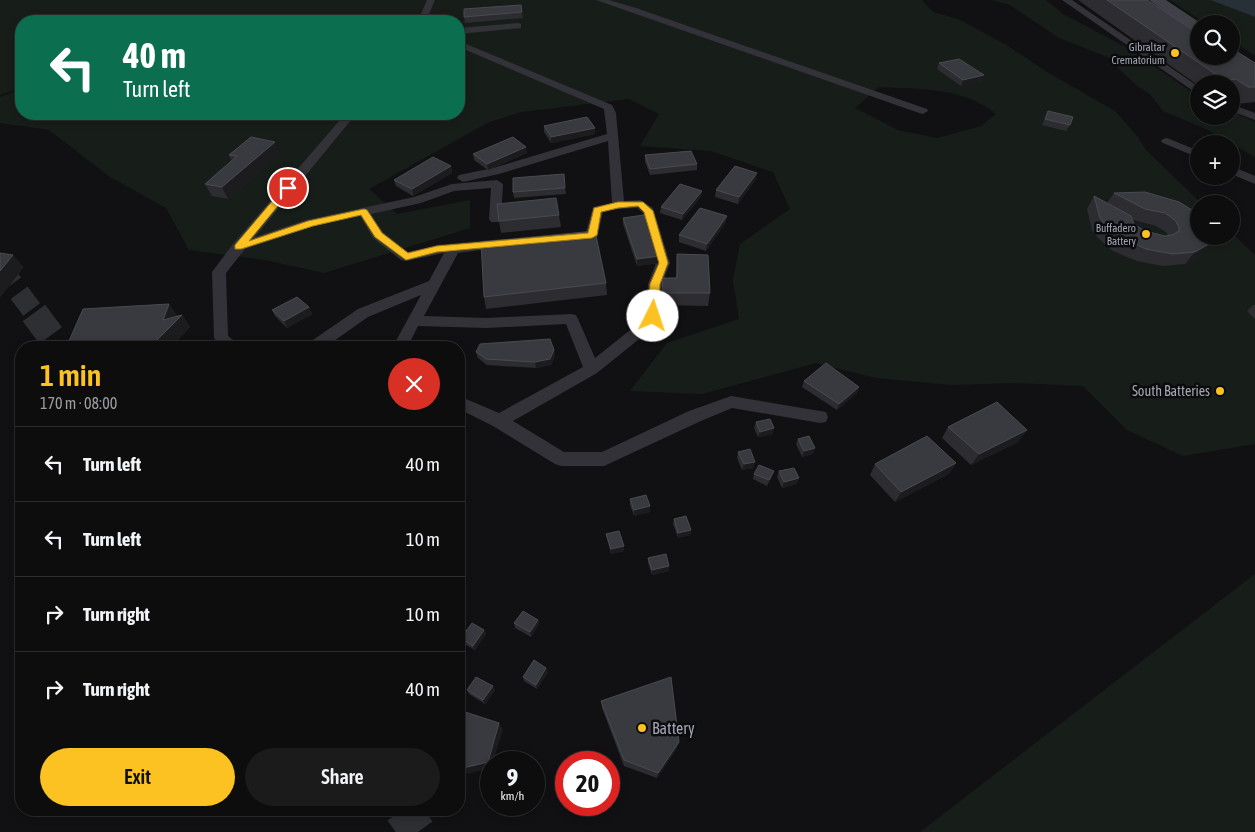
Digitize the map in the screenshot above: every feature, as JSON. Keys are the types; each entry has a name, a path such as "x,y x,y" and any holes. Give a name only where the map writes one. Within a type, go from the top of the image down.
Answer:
{"main road":[{"path":"1156,0 1190,23"}],"lane":[{"path":"425,15 431,0"},
{"path":"600,0 923,110"},
{"path":"1066,0 1190,86"},
{"path":"465,30 518,26"},
{"path":"465,47 608,107 612,112 618,205"},
{"path":"1240,111 1255,117"},
{"path":"226,341 221,338 219,272 346,120"},
{"path":"238,247 311,223 417,200 452,188 496,177 613,136"},
{"path":"1167,141 1190,151"},
{"path":"1240,173 1255,180"},
{"path":"494,219 496,177"},
{"path":"499,421 592,370 649,323 653,316 655,284 663,263 648,211 640,204 618,205 597,210 592,235 563,238"},
{"path":"364,212 378,235 406,257 437,249 517,242"},
{"path":"403,341 453,249"},
{"path":"322,341 364,313 434,284"},
{"path":"413,321 486,323 570,319 592,370"},
{"path":"465,405 499,421 561,459 604,459 695,416 731,402 820,417"}],"shaded area":[{"path":"0,0 922,0 933,12 958,19 1005,44 1047,72 1115,111 1138,137 1146,150 1193,195 1190,195 1190,245 1240,245 1240,241 1255,255 1255,444 1183,456 1127,430 1083,386 1016,383 951,385 876,378 816,363 702,394 630,391 667,343 739,319 733,280 740,244 790,209 773,172 711,151 640,146 659,114 629,99 522,112 489,122 369,189 397,214 470,200 470,228 324,273 265,260 189,250 166,208 110,177 49,130 0,123 0,97 15,91 15,120 465,120 465,15 15,15 15,90 0,95","holes":["879,87 941,91 970,99 996,114 981,126 937,138 898,130 855,108"]},
{"path":"991,0 1046,0 1063,14 1131,50 1190,91 1190,122 1163,111 1150,94 1136,85 1118,68 1115,60 1059,38 1010,5"},
{"path":"1170,0 1210,0 1255,17 1255,56 1240,46 1240,15 1192,15"},
{"path":"1210,0 1255,0 1255,17"},
{"path":"1240,115 1255,122 1255,157 1240,148 1240,135 1216,135 1196,125 1240,125"},
{"path":"1255,574 1255,832 920,832"}],"building":[{"path":"1107,0 1147,0 1190,28 1190,57"},
{"path":"521,5 522,12 465,17 464,9"},
{"path":"1240,54 1255,63 1255,87 1248,87 1240,82 1240,75 1217,75 1202,65 1240,65"},
{"path":"959,59 984,75 963,80 939,63"},
{"path":"1048,111 1073,117 1070,125 1045,119"},
{"path":"587,117 595,128 551,137 544,126"},
{"path":"251,137 275,142 222,187 205,184 237,156 229,155"},
{"path":"513,137 526,147 487,164 473,154"},
{"path":"691,151 697,164 650,169 645,155"},
{"path":"433,157 451,166 412,189 394,180"},
{"path":"735,166 757,173 739,197 716,190"},
{"path":"564,174 565,188 513,192 513,178"},
{"path":"680,184 702,191 683,214 661,207"},
{"path":"1145,192 1179,202 1190,209 1190,245 1207,245 1195,252 1173,254 1146,249 1122,238 1105,225 1100,218 1094,196 1131,216 1134,224 1145,231 1165,236 1179,231 1179,227 1175,220 1165,213 1145,209 1114,193"},
{"path":"556,198 559,215 499,221 497,204"},
{"path":"700,208 727,216 707,244 679,235"},
{"path":"644,215 660,256 637,259 623,218"},
{"path":"595,231 606,283 484,297 481,242"},
{"path":"0,253 13,255 0,271"},
{"path":"677,254 708,255 710,293 663,293 662,278 677,278"},
{"path":"297,297 309,307 284,321 272,310"},
{"path":"169,304 163,320 182,315 156,341 69,341 83,309"},
{"path":"550,339 554,350 550,359 535,362 486,359 476,352 480,344"},
{"path":"826,363 859,387 839,404 804,381"},
{"path":"997,402 1027,430 979,454 948,427"},
{"path":"770,419 774,428 760,432 756,422"},
{"path":"809,436 815,448 804,451 798,439"},
{"path":"927,436 956,463 901,492 875,464"},
{"path":"750,449 755,462 744,464 738,452"},
{"path":"759,465 774,471 769,480 754,474"},
{"path":"794,468 799,478 784,482 779,471"},
{"path":"646,495 650,506 634,510 630,499"},
{"path":"686,516 691,530 678,533 674,519"},
{"path":"619,531 624,546 611,549 606,534"},
{"path":"666,554 669,566 652,570 648,558"},
{"path":"523,611 538,620 530,632 514,623"},
{"path":"472,623 484,630 473,646 465,641 465,633"},
{"path":"534,660 546,668 536,685 523,677"},
{"path":"476,677 493,686 483,700 467,690"},
{"name":"Battery","path":"671,677 679,742 658,773 624,760 601,701"},
{"path":"465,712 499,723 491,751 480,751 480,764 465,768"}],"tunnel":[{"path":"0,267 35,314"},
{"path":"34,313 55,341"},
{"path":"406,816 418,832"}],"place":[{"name":"Gibraltar Crematorium","path":"1175,53"},
{"name":"Buffadero Battery","path":"1146,234"},
{"name":"South Batteries","path":"1220,391"},
{"name":"Battery","path":"642,728"}],"route":[{"path":"288,188 238,247 311,223 364,212 378,235 406,257 437,249 592,235 597,210 618,205 640,204 648,211 663,263 655,284 653,316"}]}
